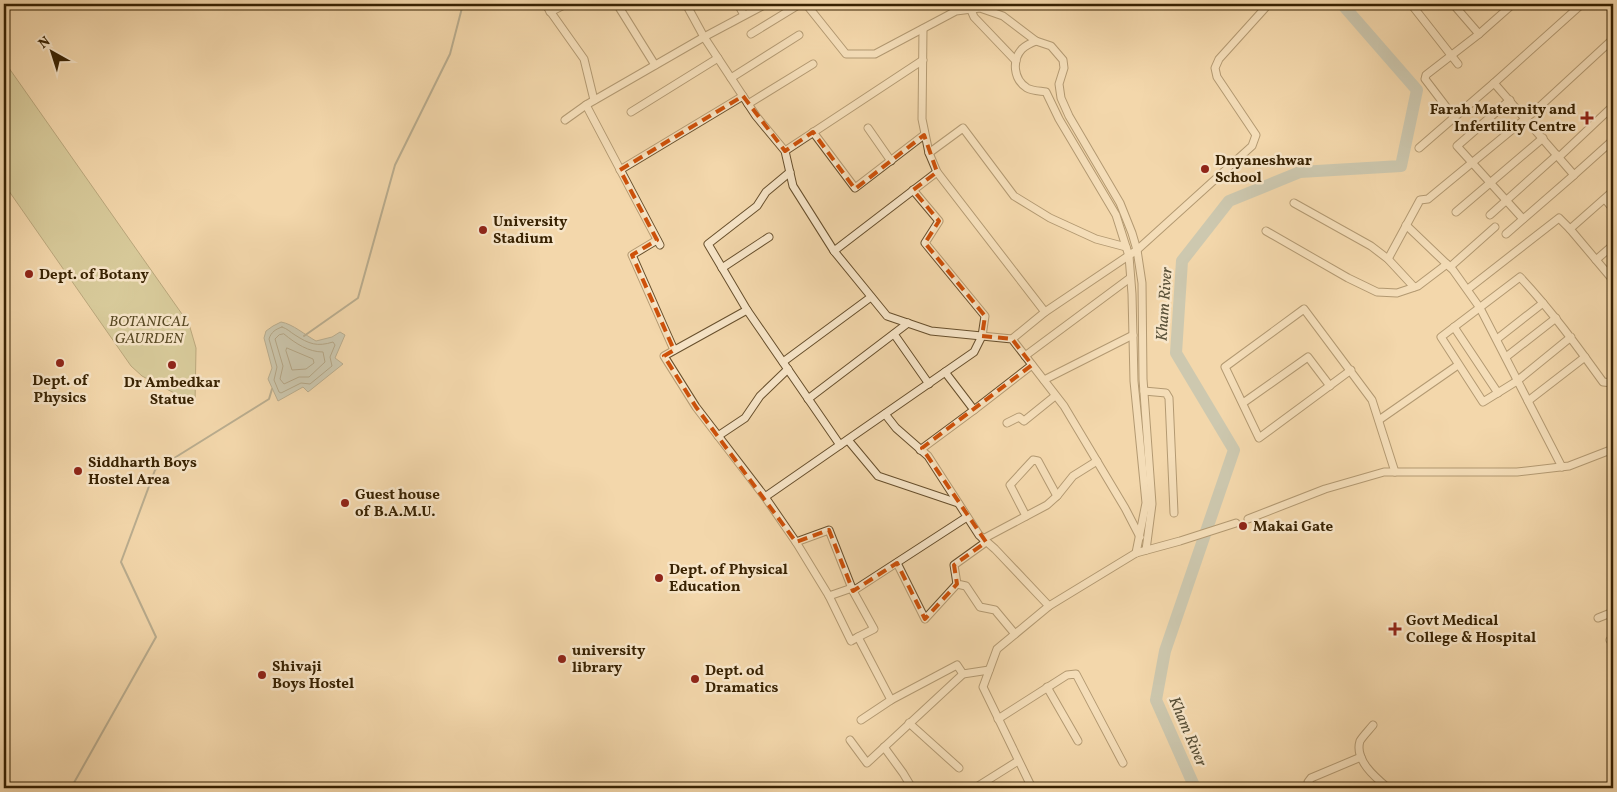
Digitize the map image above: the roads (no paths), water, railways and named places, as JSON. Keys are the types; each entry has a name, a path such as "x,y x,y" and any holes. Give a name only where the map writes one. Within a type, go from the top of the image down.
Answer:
{"street":[{"path":"545,4 584,59 594,100"},
{"path":"550,12 566,4"},
{"path":"617,4 655,65"},
{"path":"686,4 704,36 756,116 785,151 794,186 834,251 886,316 931,331 1012,339 1045,312 1137,250 1252,146 1256,135 1217,77 1215,68 1219,60 1266,7 1264,4"},
{"path":"738,4 744,15"},
{"path":"565,120 594,100 704,36 766,4"},
{"path":"751,34 800,4"},
{"path":"806,4 846,54 875,54 956,11 980,8 1003,16 1036,41 1051,46 1063,60 1064,68 1059,84 1061,98 1068,116 1120,203 1137,250 1142,283 1144,391 1152,504 1146,550"},
{"path":"1411,4 1458,64"},
{"path":"1453,4 1479,34"},
{"path":"1454,117 1425,79 1426,75 1479,34 1513,4"},
{"path":"1419,148 1582,4"},
{"path":"971,10 974,17 1016,61"},
{"path":"923,29 922,119 929,153 937,172 1045,312"},
{"path":"731,78 799,35"},
{"path":"1388,259 1420,200 1428,199 1526,118 1613,39"},
{"path":"1036,41 1022,49 1016,61 1017,75 1021,83 1028,88 1046,92 1059,84"},
{"path":"630,112 718,58"},
{"path":"785,151 923,60"},
{"path":"748,104 813,64"},
{"path":"1494,83 1574,175"},
{"path":"1046,92 1059,118 1116,215 1129,256 1134,381 1146,503 1136,553"},
{"path":"620,170 743,96"},
{"path":"1510,100 1457,147 1523,220"},
{"path":"586,105 659,243 632,255 674,350"},
{"path":"1490,215 1613,106"},
{"path":"868,128 891,161"},
{"path":"929,153 963,128 1014,196 1050,218 1096,239 1126,248"},
{"path":"813,132 855,188 924,135"},
{"path":"1456,212 1543,138"},
{"path":"1506,234 1613,140"},
{"path":"790,172 766,192 757,206 708,244 747,310 840,445"},
{"path":"834,251 937,172"},
{"path":"765,497 974,352 982,336 985,316 925,243 939,221 913,190"},
{"path":"1570,228 1613,191"},
{"path":"1605,199 1613,209"},
{"path":"1294,203 1371,246 1388,259 1414,288"},
{"path":"1468,289 1560,218 1613,280"},
{"path":"1406,225 1448,266 1468,289 1497,339 1562,467"},
{"path":"1266,231 1348,278 1377,292 1397,293 1414,288 1448,266 1495,227"},
{"path":"722,268 769,237"},
{"path":"1596,260 1613,245"},
{"path":"1025,356 1130,278"},
{"path":"1571,337 1517,381 1482,402 1440,337 1520,278 1556,318 1571,337 1603,382 1613,384"},
{"path":"783,362 871,297"},
{"path":"1497,339 1543,302"},
{"path":"1351,370 1260,438 1225,367 1304,308 1351,370 1372,400 1395,472"},
{"path":"747,310 664,356 696,407 765,497 796,542 829,596 852,642 874,629 852,590 829,530 796,542"},
{"path":"1506,357 1556,318"},
{"path":"808,399 908,323"},
{"path":"1454,327 1498,393"},
{"path":"894,334 929,384"},
{"path":"1044,380 1133,335"},
{"path":"1012,339 1055,396 1097,461 1140,537"},
{"path":"1243,403 1308,356 1330,386"},
{"path":"1528,401 1585,357"},
{"path":"920,450 1032,365"},
{"path":"1379,420 1458,365"},
{"path":"718,436 745,418 760,396 788,369"},
{"path":"945,372 974,410"},
{"path":"1144,391 1166,393 1169,398 1174,513"},
{"path":"1006,423 1020,417 1024,421 1055,396"},
{"path":"885,414 896,428 928,456 979,535 996,549 1048,606"},
{"path":"848,440 878,476 958,502"},
{"path":"1248,519 1326,489 1384,472 1517,472 1569,466 1613,449"},
{"path":"1026,516 1010,485 1033,460 1038,461 1057,496"},
{"path":"957,584 954,566 985,540 1047,505 1073,476 1097,461"},
{"path":"829,596 852,590 968,517"},
{"path":"1032,788 982,687 997,649 1048,606 1136,553 1236,523"},
{"path":"897,563 925,619 957,584"},
{"path":"957,584 966,586 980,607 995,610 1015,634"},
{"path":"1598,618 1613,612"},
{"path":"858,637 891,700"},
{"path":"860,720 891,700 957,665 963,674"},
{"path":"850,740 867,763 963,674 989,670"},
{"path":"998,719 1070,673 1076,674 1123,763"},
{"path":"1047,687 1078,741"},
{"path":"909,723 959,768"},
{"path":"1372,725 1360,741 1359,752 1373,775 1388,788"},
{"path":"884,747 912,788"},
{"path":"1308,788 1308,782 1311,778 1362,757"},
{"path":"975,788 1018,761"}],"water":[{"path":"281,322 294,327 316,341 332,337 340,332 345,335 335,358 343,364 308,392 303,387 278,401 268,379 272,368 264,338 266,331"}],"waterway":[{"path":"304,336 358,298 395,165 450,54 463,4"},
{"name":"Kham River","path":"1195,788 1156,700 1165,651 1234,450 1176,353 1182,261 1229,201 1300,172 1401,166 1417,90 1342,4"},
{"path":"71,788 156,637 121,562 155,470 269,399 272,389"}],"place":[{"name":"Farah Maternity and Infertility Centre","path":"1587,118"},
{"name":"Dnyaneshwar School","path":"1205,169"},
{"name":"University Stadium","path":"483,230"},
{"name":"Dept. of Botany","path":"29,274"},
{"name":"Dept. of Physics","path":"60,363"},
{"name":"Dr Ambedkar Statue","path":"172,365"},
{"name":"Siddharth Boys Hostel Area","path":"78,471"},
{"name":"Guest house of B.A.M.U.","path":"345,503"},
{"name":"Makai Gate","path":"1243,526"},
{"name":"Dept. of Physical Education","path":"659,578"},
{"name":"Govt Medical College & Hospital","path":"1395,629"},
{"name":"university library","path":"562,659"},
{"name":"Shivaji Boys Hostel","path":"262,675"},
{"name":"Dept. od Dramatics","path":"695,679"}],"park label":[{"name":"BOTANICAL GAURDEN","path":"149,330"}]}
